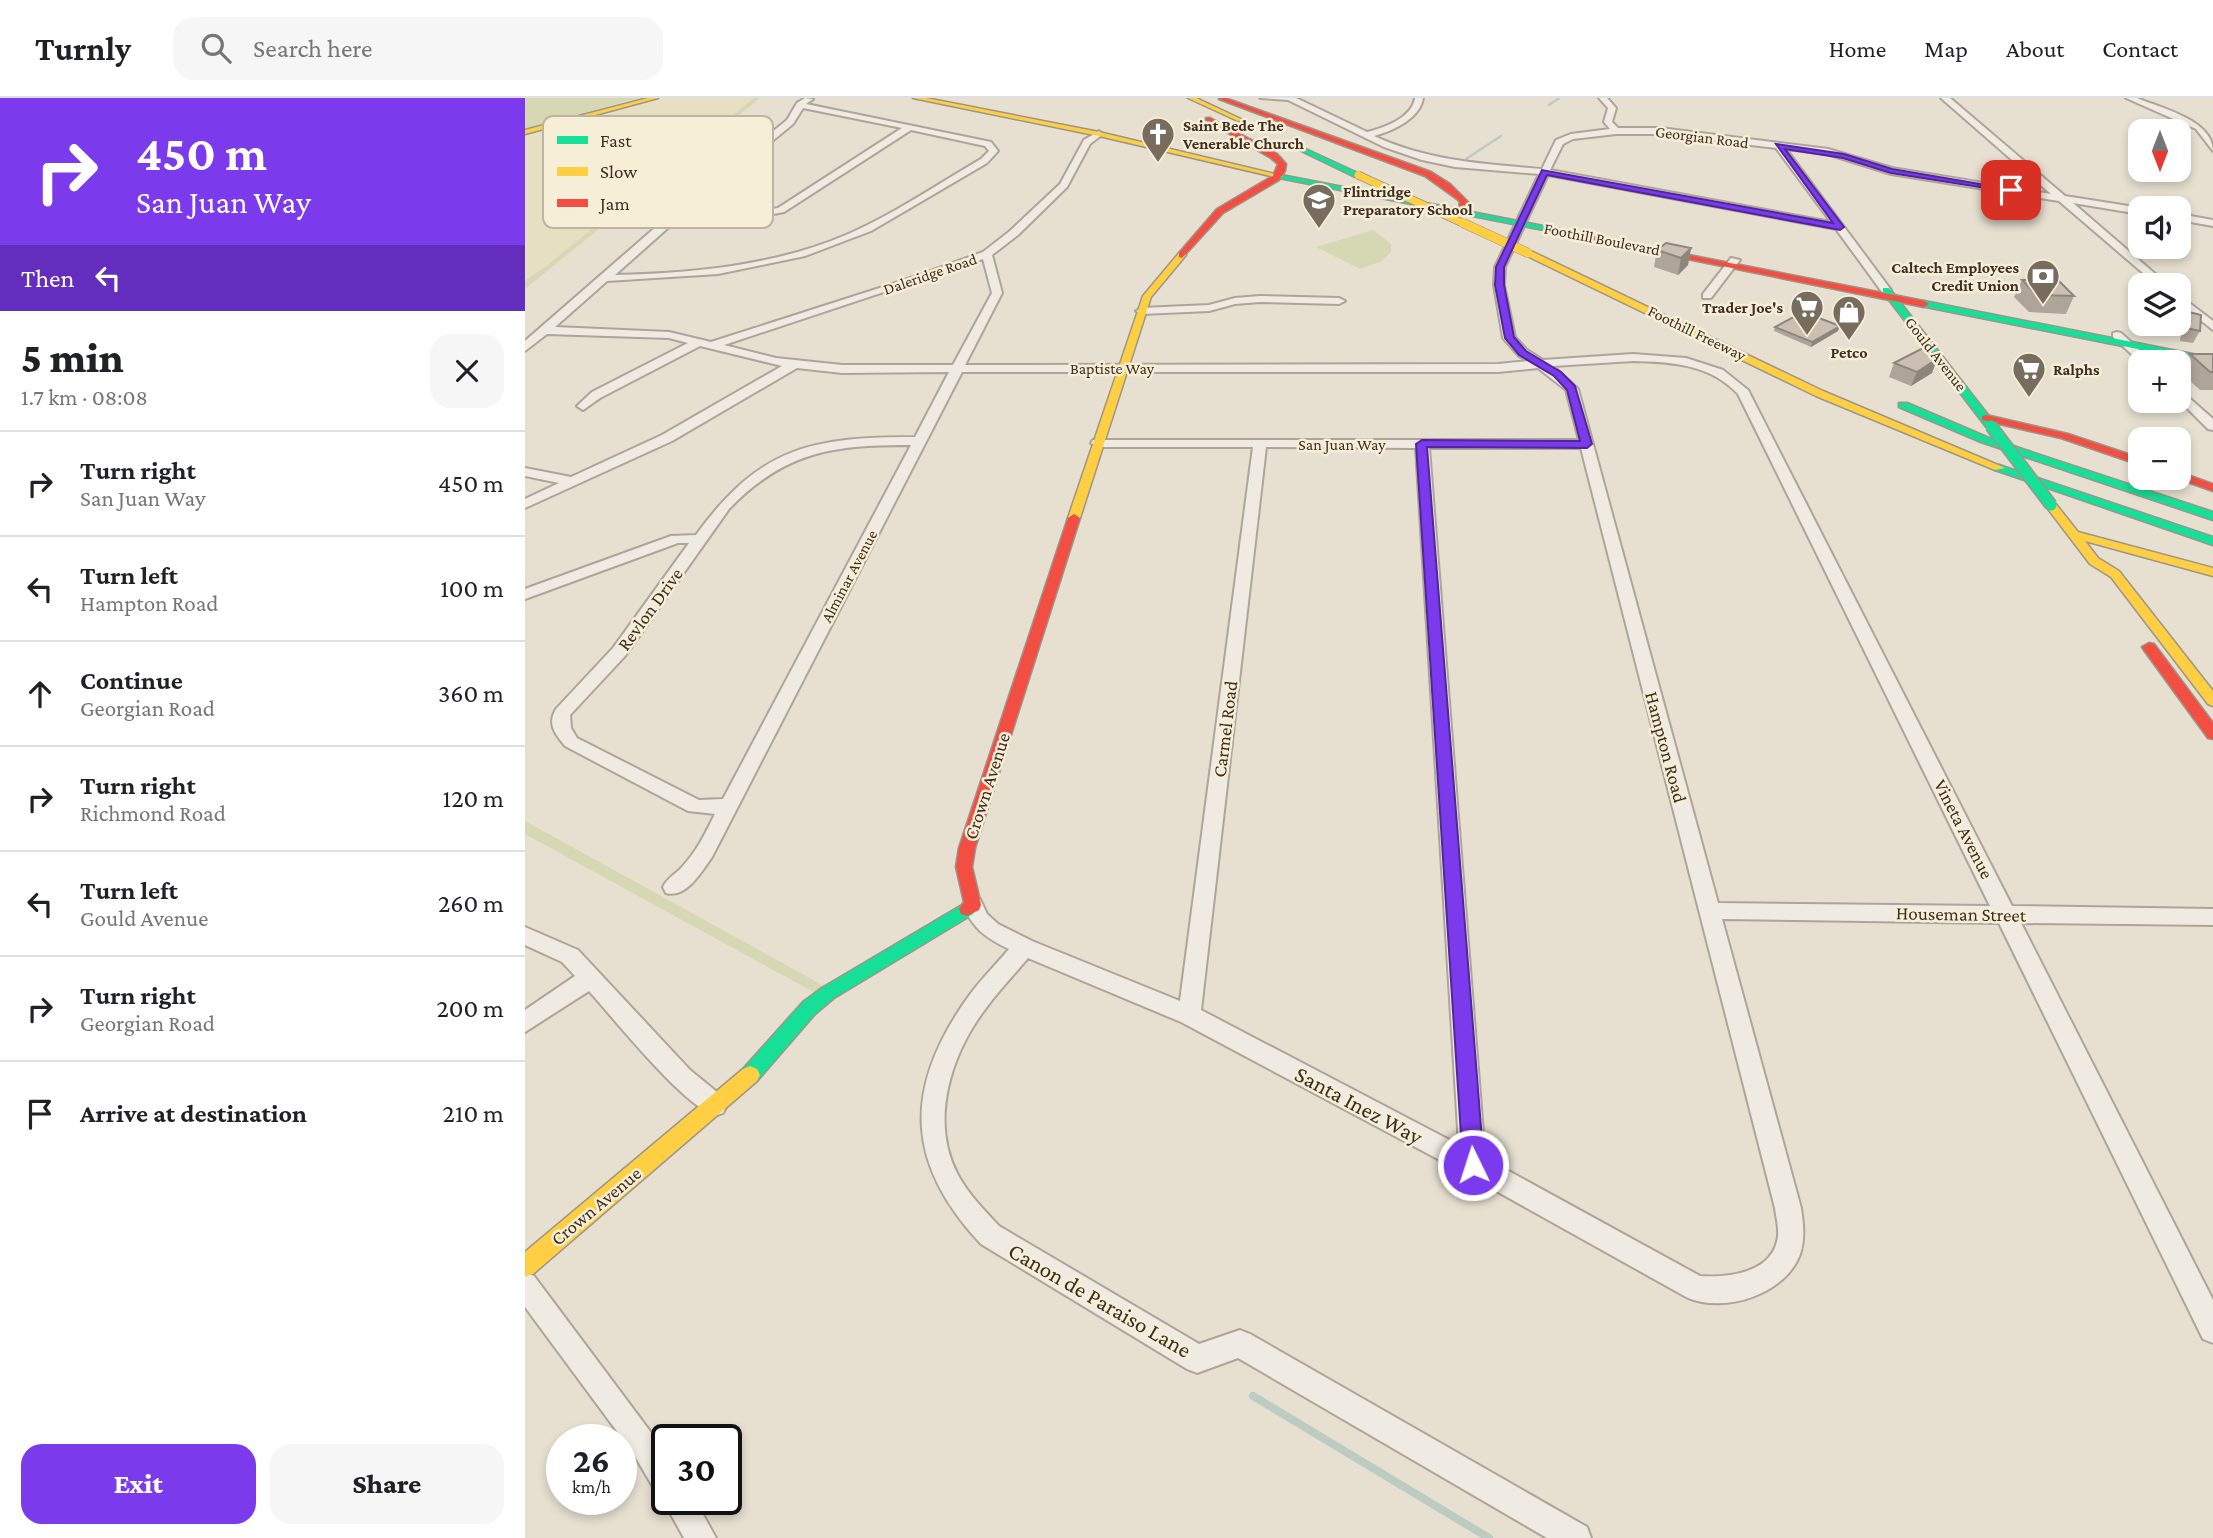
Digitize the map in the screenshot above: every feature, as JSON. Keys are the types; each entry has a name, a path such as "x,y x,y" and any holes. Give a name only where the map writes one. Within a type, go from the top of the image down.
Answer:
{"main road":[{"path":"586,116 655,98"},
{"name":"Foothill Boulevard","path":"916,98 1254,165 1268,162 1277,167"},
{"path":"1173,98 1277,167"},
{"name":"Foothill Freeway","path":"1191,98 1528,253 1823,394 1952,451 2095,503 2213,541"},
{"path":"1221,98 1616,277"},
{"path":"1221,98 1422,171 1454,190 1460,196 1462,209"},
{"path":"525,132 543,127"},
{"name":"Foothill Boulevard","path":"1115,138 1277,167 1462,209 2123,340 2213,361"},
{"name":"Crown Avenue","path":"525,1266 774,1052 809,1009 828,993 973,905 964,867 967,848 1147,296 1220,211 1277,167"},
{"name":"Gould Avenue","path":"1889,293 2094,561 2115,574 2213,701"},
{"name":"Foothill Boulevard","path":"2123,340 2213,354"},
{"path":"1884,397 1985,440 2213,516"},
{"path":"1988,421 2023,423 2128,458"},
{"path":"2191,480 2213,488"},
{"path":"2073,534 2213,572"},
{"path":"2094,561 2122,553 2150,555"},
{"name":"Gould Avenue","path":"2094,561 2094,573 2102,584"},
{"path":"2142,638 2213,734"}],"street":[{"path":"773,136 790,122 800,105 810,98"},
{"path":"1264,98 1288,98 1400,150 1441,162 1544,172 1840,227"},
{"path":"1367,135 1393,128 1418,105 1419,98"},
{"path":"1603,98 1612,108 1608,122 1616,131"},
{"path":"1945,98 2149,273"},
{"path":"2130,98 2199,127 2213,148"},
{"path":"604,278 689,276 733,271 831,245 871,226 984,161 993,153 992,147 972,140 800,105"},
{"path":"773,211 781,210 910,127"},
{"name":"Georgian Road","path":"1522,220 1556,145 1563,139 1616,131 1660,131 1779,146 1844,156 1891,171 2128,209"},
{"name":"Daleridge Road","path":"713,345 987,254 1020,228 1064,185 1087,142 1099,134"},
{"name":"Gould Avenue","path":"1779,146 1889,293"},
{"path":"2191,219 2213,223"},
{"name":"Hampton Road","path":"1522,220 1500,267 1499,285 1509,338 1523,353 1557,374 1572,389 1788,1208 1791,1238 1782,1262 1751,1286"},
{"path":"525,347 660,228"},
{"name":"Alminar Avenue","path":"673,887 689,873 705,852 997,293 987,254"},
{"path":"1707,296 1733,262"},
{"path":"1142,311 1209,308 1235,301 1260,299 1339,301"},
{"path":"2191,308 2213,327"},
{"name":"Baptiste Way","path":"544,330 647,333 700,342 793,365 842,369 1498,368 1539,363 1630,359 1683,362"},
{"path":"2123,340 2134,350"},
{"path":"583,406 596,395 700,342"},
{"name":"Vineta Avenue","path":"1683,362 1709,368 1730,379 1744,393 2213,1329"},
{"path":"525,504 667,438 793,365"},
{"path":"2191,405 2213,426"},
{"name":"Revlon Drive","path":"728,805 709,808 695,806 571,742 559,721 569,704 619,652 739,488 761,470 783,459 838,444 920,441"},
{"name":"San Juan Way","path":"1098,443 1587,444"},
{"name":"Carmel Road","path":"1189,1015 1261,444"},
{"path":"1422,444 1473,1165"},
{"path":"525,472 571,481"},
{"path":"525,594 676,539 701,539"},
{"name":"Santa Inez Way","path":"973,905 979,919 991,930 1024,947 1189,1015 1473,1165 1697,1289 1719,1292 1751,1286"},
{"name":"Houseman Street","path":"1710,911 2213,917"},
{"path":"525,936 571,956 682,1077 715,1105"},
{"name":"Canon de Paraiso Lane","path":"1024,947 972,1008 953,1040 936,1080 932,1109 936,1148 947,1183 968,1215 990,1236 1197,1359 1240,1344 1576,1538"},
{"path":"525,1021 592,977"},
{"path":"525,1285 651,1456"},
{"path":"687,1515 701,1538"}],"shaded area":[{"path":"666,98 754,98 732,116 599,116"},
{"path":"543,131 543,228 593,228 545,267 525,278 525,136"}],"green space":[{"path":"525,98 638,98 572,116 543,116 543,124 525,129"},
{"path":"754,98 760,98 738,116 732,116"},
{"path":"593,228 600,228 525,289 525,280"},
{"path":"1373,230 1391,244 1391,252 1382,261 1360,269 1316,247"},
{"path":"525,821 826,987 817,994 525,834"}],"building":[{"path":"1666,243 1691,248 1681,258 1657,250"},
{"path":"2057,279 2074,296 2037,295 2022,280"},
{"name":"Trader Joe's","path":"1803,312 1840,326 1812,342 1775,327"},
{"path":"2191,312 2201,315 2200,331 2191,329"},
{"path":"1927,346 1937,359 1917,372 1894,363"},
{"path":"2191,354 2213,354 2213,372"}],"waterway":[{"path":"1549,105 1559,98"},
{"path":"1466,159 1501,136"},
{"path":"1253,1396 1489,1538"}],"traffic: fast":[{"path":"1295,146 1358,175"},
{"path":"1279,176 1569,233"},
{"path":"1886,290 1991,426"},
{"path":"1924,304 2213,361"},
{"path":"1903,405 1985,440 2213,516"},
{"path":"1991,426 2051,505"},
{"path":"1999,468 2213,541"},
{"path":"750,1075 809,1008 828,993 967,909"}],"traffic: slow":[{"path":"586,116 655,98"},
{"path":"916,98 1099,134 1279,176"},
{"path":"1191,98 1240,120"},
{"path":"525,132 543,127"},
{"path":"1358,175 1528,253"},
{"path":"1528,253 1820,394 1999,468"},
{"path":"1074,518 1147,296 1182,255"},
{"path":"2051,505 2094,561 2115,574 2213,701"},
{"path":"2073,534 2213,572"},
{"path":"525,1266 750,1075"}],"traffic: jam":[{"path":"1222,99 1428,174 1460,197 1464,202 1461,212"},
{"path":"1208,119 1274,156 1282,164 1281,171"},
{"path":"1182,255 1220,211 1276,178 1281,171"},
{"path":"1569,233 1924,304"},
{"path":"1986,418 2064,436 2128,458"},
{"path":"2191,480 2213,488"},
{"path":"967,909 973,905 964,867 967,848 1074,518"},
{"path":"2149,647 2213,734"}],"place":[{"name":"Saint Bede The Venerable Church","path":"1158,164"},
{"name":"Flintridge Preparatory School","path":"1319,230"},
{"name":"Caltech Employees Credit Union","path":"2043,306"},
{"name":"Trader Joe's","path":"1807,337"},
{"name":"Petco","path":"1849,342"},
{"name":"Ralphs","path":"2029,399"}],"route":[{"path":"1473,1165 1422,444 1587,444 1572,389 1557,374 1523,353 1509,338 1499,285 1500,267 1544,172 1840,227 1779,146 1828,152 1891,171 2011,190"}]}
